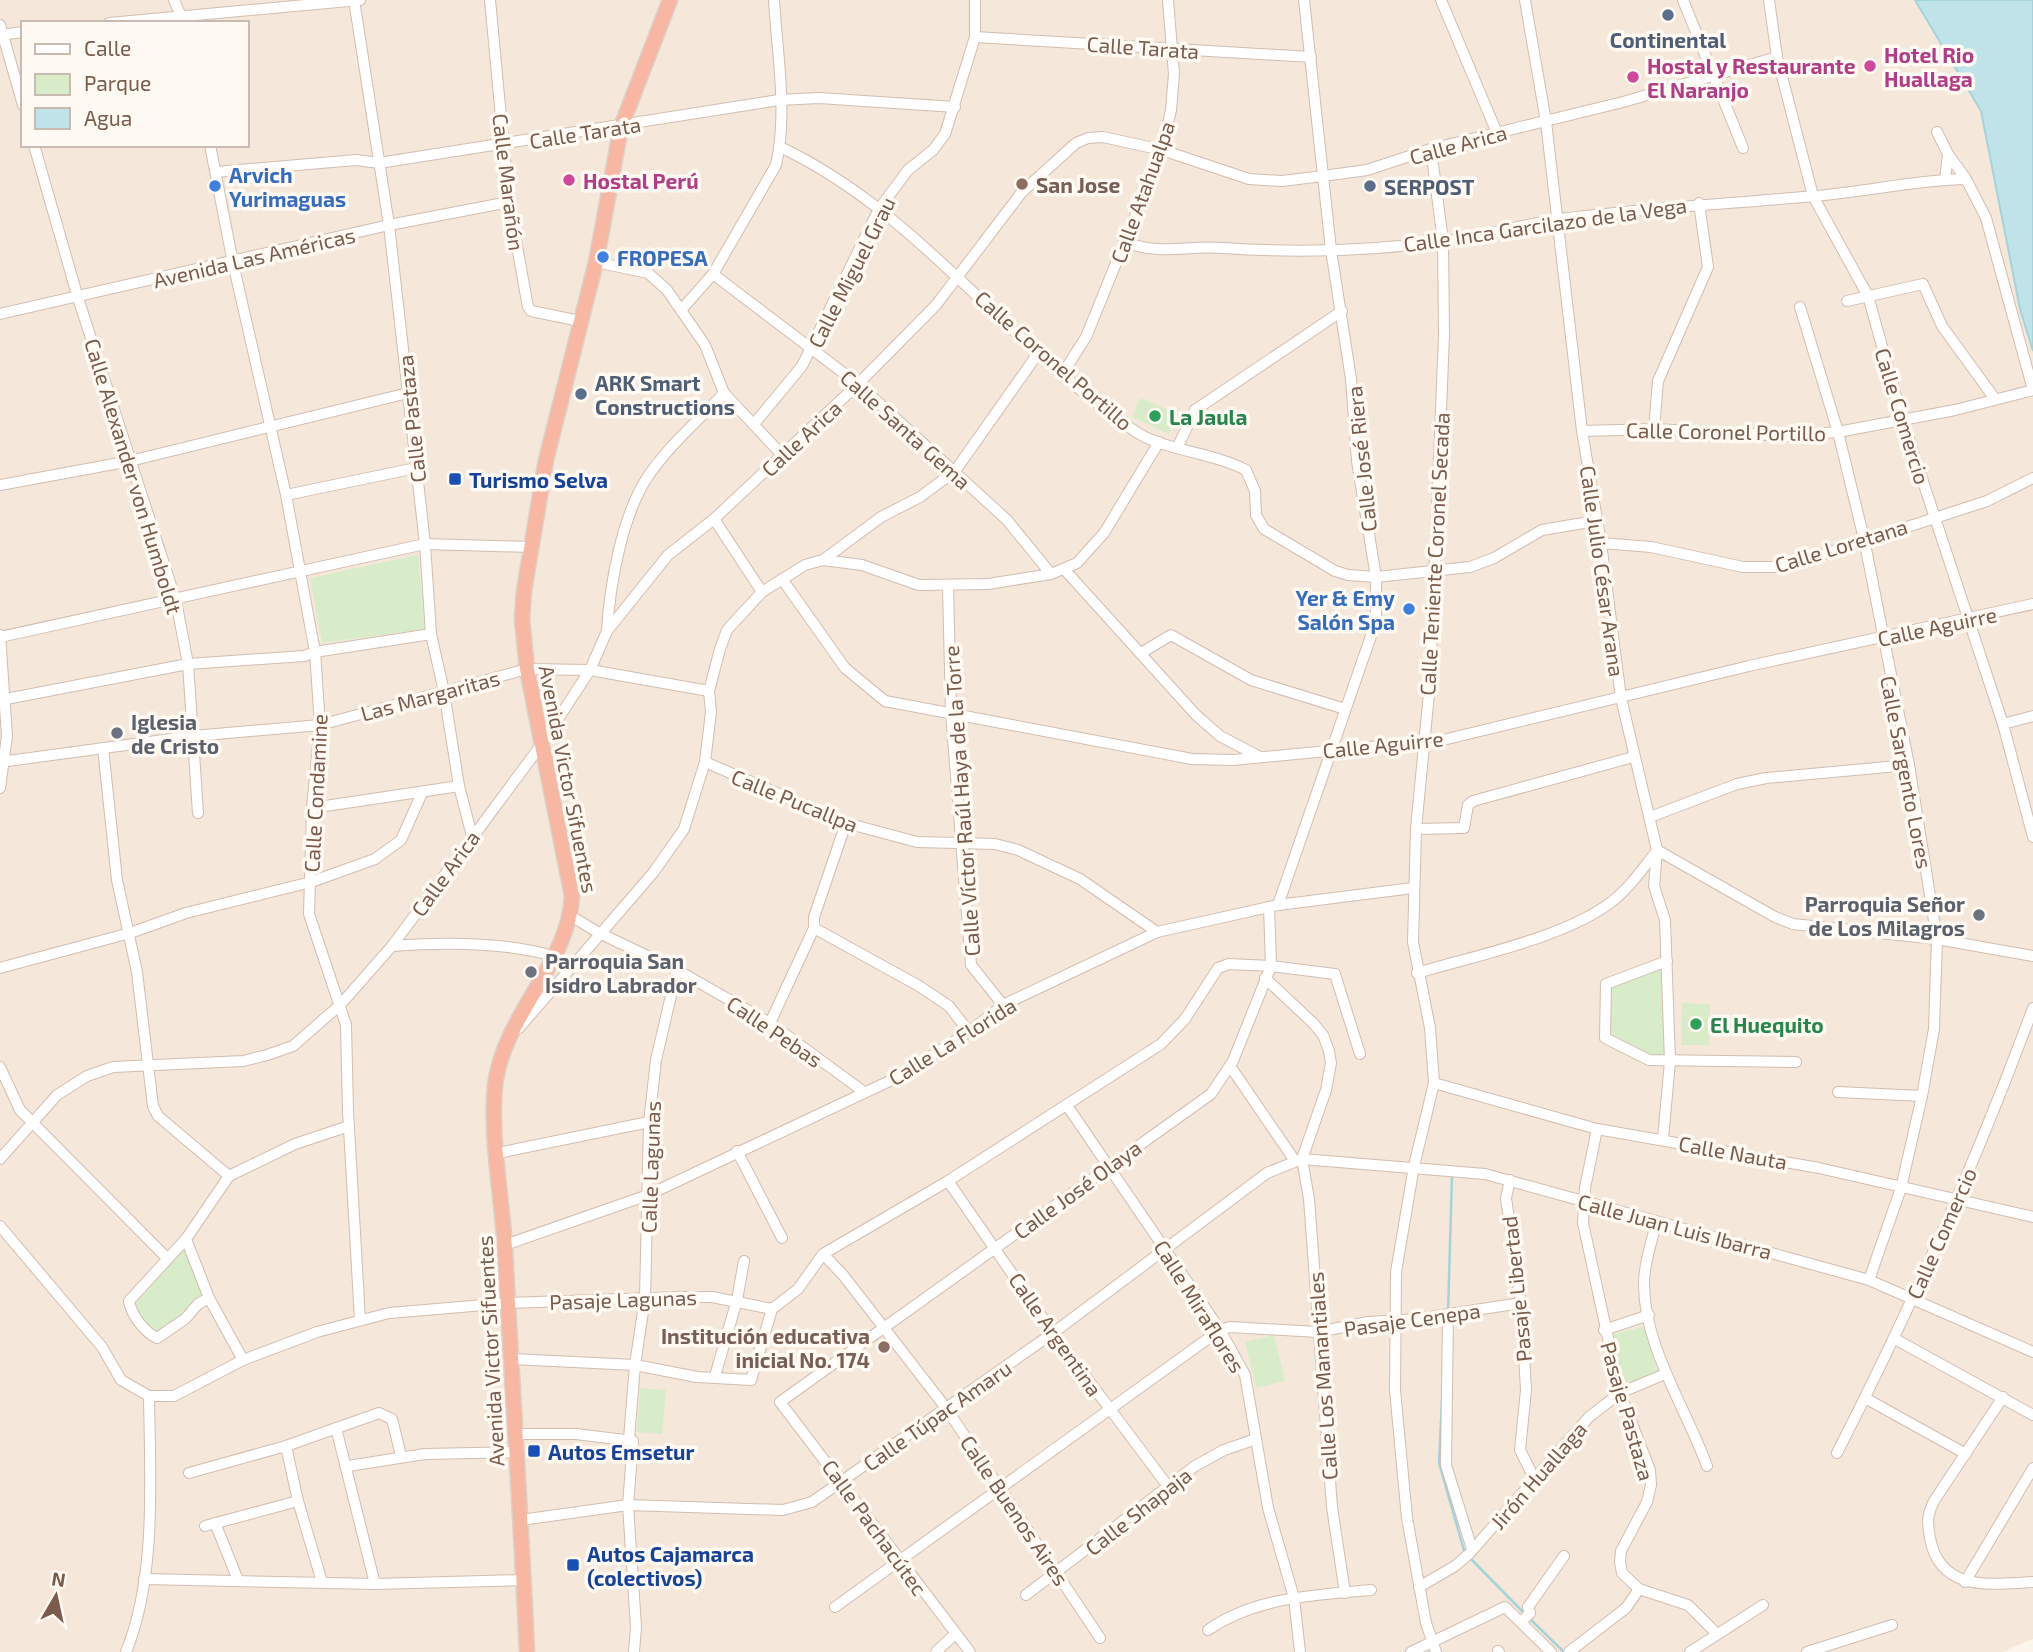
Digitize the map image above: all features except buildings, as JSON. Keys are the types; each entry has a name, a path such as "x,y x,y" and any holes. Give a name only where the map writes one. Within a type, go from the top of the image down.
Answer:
{"highway":[{"name":"Avenida Victor Sifuentes","path":"527,1652 512,1359 494,1102 498,1067 508,1041 567,931 571,916 568,866 541,745 527,668 522,619 530,547 555,422 596,261 621,127 670,0"}],"street":[{"path":"174,0 183,19"},
{"name":"Calle Pastaza","path":"354,0 388,225 425,544 431,634 444,692 459,786 472,836"},
{"path":"146,21 360,0"},
{"name":"Calle Marañón","path":"490,0 509,202 528,309 580,321"},
{"path":"682,309 713,274 768,181 780,147 774,0"},
{"name":"Calle Miguel Grau","path":"754,424 802,366 879,209 908,170 933,150 945,134 975,37 975,0"},
{"name":"Calle Atahualpa","path":"1063,373 1086,337 1162,150 1171,110 1174,74 1168,0"},
{"name":"Calle José Riera","path":"1274,906 1332,750 1376,614 1376,577 1357,461 1352,379 1331,250 1304,0"},
{"path":"1441,0 1497,133"},
{"name":"Calle Julio César Arana","path":"1525,0 1546,122 1582,431 1595,521 1601,543 1621,698 1657,850 1654,886 1665,920 1671,1061 1663,1139"},
{"path":"1683,0 1743,148"},
{"name":"Calle Comercio","path":"1769,0 1777,57 1813,196 1868,296 1903,421 1971,620 2003,724 2033,837"},
{"path":"21,32 1,31 21,98"},
{"name":"Calle Tarata","path":"975,37 1311,57"},
{"name":"Calle Arica","path":"0,1159 31,1121 57,1095 87,1076 113,1066 243,1061 267,1055 293,1045 341,1004 392,946 541,745 590,670 607,631 668,555 715,519 858,384 936,304 1022,192 1076,143 1088,138 1103,137 1162,150 1249,179 1282,181 1323,176 1367,170 1431,149 1546,122 1777,57"},
{"name":"Calle Tarata","path":"216,172 356,160 379,163 779,100 819,98 955,107"},
{"path":"1937,132 1948,154 1966,179 1986,219 2033,390"},
{"name":"Calle Alexander von Humboldt","path":"35,147 78,298 176,601 188,664 198,813"},
{"name":"Calle Condamine","path":"210,147 233,263 286,495 314,652 320,725 312,808 309,914 346,1025 360,1320"},
{"name":"Calle Coronel Portillo","path":"780,147 809,161 879,209 958,275 1063,373 1112,414 1145,437 1246,470 1255,491 1256,515 1272,536 1335,571 1376,577 1470,567 1494,558 1542,530 1595,521"},
{"name":"Calle Teniente Coronel Secada","path":"1431,149 1443,242 1444,335 1430,683 1416,829 1413,942 1432,1040 1434,1083 1415,1166 1396,1272 1395,1390 1407,1518 1419,1587 1436,1652"},
{"path":"1945,180 1948,154"},
{"name":"Calle Inca Garcilazo de la Vega","path":"1124,242 1145,250 1169,252 1198,247 1250,251 1331,250 1443,242 1557,220 1699,203 1813,196 1966,179"},
{"name":"Avenida Las Américas","path":"0,314 233,263 388,225 509,202"},
{"path":"1654,429 1658,381 1708,267 1699,203"},
{"path":"596,261 648,273 682,309 705,345 724,393 783,456"},
{"name":"Calle Santa Gema","path":"713,274 858,384 1007,520 1051,574"},
{"path":"1847,301 1923,284 1942,326 1995,399"},
{"name":"Calle Sargento Lores","path":"1800,307 1838,432 1864,539 1881,638 1909,765 1937,939 1934,1029 1922,1096 1901,1188 1869,1280"},
{"path":"1178,446 1195,410 1342,310"},
{"path":"508,1041 673,848 684,829 705,762 711,712 709,691 727,630 762,592 805,565 823,560 881,517 920,497 954,471 1039,352"},
{"name":"Calle Coronel Portillo","path":"1582,431 1654,429 1788,436 1838,432 1903,421 2033,390"},
{"path":"0,485 130,461 270,424 408,393"},
{"path":"607,631 622,544 635,500 648,476 724,393"},
{"path":"823,560 862,565 919,584 948,586 999,583 1051,574 1077,563 1104,533 1159,442"},
{"path":"286,495 416,468"},
{"name":"Calle Loretana","path":"1601,543 1651,547 1743,567 1784,567 1987,501 2033,478"},
{"path":"715,519 762,592"},
{"path":"0,788 6,699 0,637 300,574 425,544 530,547"},
{"path":"1063,569 1196,715 1220,736 1262,757"},
{"name":"Calle Aguirre","path":"782,579 845,668 885,701 1192,760 1262,757 1423,743 2033,604"},
{"name":"Calle Víctor Raúl Haya de la Torre","path":"948,586 951,713 971,965 1003,1005"},
{"path":"6,699 188,664 304,656 314,652 431,634"},
{"path":"1141,653 1171,635 1251,680 1345,709"},
{"name":"Las Margaritas","path":"2,761 192,736 320,725 527,668 590,670 709,691"},
{"path":"2003,724 2033,716"},
{"path":"103,748 117,880 131,933 153,1106 158,1116 229,1176"},
{"path":"1416,829 1464,828 1468,805 1473,801 1633,757"},
{"name":"Calle Pucallpa","path":"705,762 846,823 917,842 995,844 1048,864 1112,898 1157,932"},
{"path":"1650,817 1737,784 1756,780 1909,765"},
{"path":"312,808 459,786"},
{"path":"0,968 131,933 186,913 311,882 366,863 390,850 409,827 422,793"},
{"path":"770,1023 814,928 814,917 846,823"},
{"path":"1418,973 1577,921 1609,904 1629,887 1657,850 1775,917 1793,924 1937,939 2033,956"},
{"name":"Calle La Florida","path":"505,1245 648,1195 898,1077 968,1032 1003,1005 1157,932 1274,906 1413,888"},
{"name":"Calle José Olaya","path":"780,1402 1211,1094 1230,1066 1271,966 1274,906"},
{"name":"Calle Pebas","path":"571,916 599,933 677,970 770,1023 864,1092"},
{"path":"814,928 919,986 949,1006 968,1032"},
{"path":"392,946 419,944 486,947 553,956"},
{"path":"1667,961 1606,984 1605,1038 1649,1060 1796,1062"},
{"path":"512,1359 635,1365 697,1377 751,1380 772,1309 798,1289 823,1254 1068,1107 1174,1034 1218,968 1229,964 1335,974 1360,1054"},
{"name":"Calle Lagunas","path":"631,1440 635,1365 645,1298 649,1122 662,1027 677,970"},
{"path":"1265,978 1313,1023 1323,1035 1329,1051 1331,1063 1326,1090 1298,1160"},
{"name":"Calle Comercio","path":"1837,1453 1895,1339 2033,1007"},
{"path":"1230,1066 1298,1160"},
{"path":"0,1067 20,1110 167,1258"},
{"name":"Calle Nauta","path":"1434,1083 1597,1129 1819,1168 2033,1217"},
{"path":"1838,1092 1922,1096"},
{"name":"Calle Miraflores","path":"1068,1107 1220,1330 1245,1375 1268,1508 1294,1598 1300,1652"},
{"path":"498,1153 649,1122"},
{"path":"209,1298 157,1338 150,1334 132,1312 130,1296 186,1239 229,1176 295,1144 349,1126"},
{"name":"Pasaje Pastaza","path":"1597,1129 1584,1201 1583,1223 1604,1330 1620,1393 1650,1470 1651,1485 1647,1502 1621,1551 1622,1573 1639,1589"},
{"path":"737,1151 782,1238"},
{"name":"Calle Juan Luis Ibarra","path":"1298,1160 1415,1166 1510,1180 1656,1223 1869,1280 2033,1352"},
{"name":"Calle Túpac Amaru","path":"521,1520 628,1505 790,1509 812,1502 1053,1333 1267,1173 1298,1160"},
{"name":"Calle Los Manantiales","path":"1298,1160 1309,1199 1332,1507 1345,1592"},
{"name":"Pasaje Libertad","path":"1510,1180 1506,1198 1508,1226 1521,1303 1526,1390 1520,1450 1534,1478"},
{"name":"Calle Argentina","path":"948,1181 1053,1333 1167,1485"},
{"path":"1656,1223 1643,1280 1658,1358 1692,1423 1707,1466"},
{"path":"0,1226 102,1348 121,1380 149,1396 150,1500 144,1579 138,1624 126,1652"},
{"path":"186,1239 209,1298 243,1360"},
{"name":"Calle Buenos Aires","path":"823,1254 884,1327 946,1408 1002,1487 1100,1638"},
{"path":"715,1376 737,1300 744,1261"},
{"name":"Pasaje Lagunas","path":"149,1396 174,1396 243,1360 317,1332 389,1313 508,1303 712,1297 772,1309"},
{"name":"Pasaje Cenepa","path":"1220,1330 1230,1327 1318,1332 1521,1303"},
{"path":"1448,1315 1446,1465 1469,1553"},
{"path":"1604,1330 1649,1315"},
{"path":"835,1607 1220,1330"},
{"path":"1895,1339 2033,1415"},
{"name":"Jirón Huallaga","path":"1419,1587 1469,1553 1589,1417 1620,1393 1665,1374"},
{"path":"2003,1397 1927,1513 1932,1548 1940,1563 1965,1581 1989,1586 2033,1582"},
{"path":"1865,1398 1966,1454"},
{"name":"Calle Pachacútec","path":"780,1402 842,1482 898,1561 970,1652"},
{"path":"189,1474 286,1446 370,1415 383,1413 392,1419 401,1456"},
{"path":"336,1428 348,1466 375,1584"},
{"path":"514,1434 631,1440 628,1505 636,1627 634,1652"},
{"name":"Calle Shapaja","path":"1026,1595 1167,1485 1224,1450 1256,1439"},
{"path":"286,1446 298,1501 322,1581"},
{"path":"348,1466 401,1456 516,1452"},
{"path":"1965,1581 2033,1468"},
{"path":"237,1580 210,1524 298,1501"},
{"path":"1521,1622 1530,1613 1528,1607 1564,1556"},
{"path":"144,1579 375,1584 524,1580"},
{"path":"1569,1652 1626,1608 1639,1589 1688,1605 1717,1634"},
{"path":"1208,1630 1228,1616 1294,1598 1371,1590"},
{"path":"1690,1652 1763,1605"},
{"path":"1411,1652 1505,1607 1551,1652"},
{"path":"1807,1652 1892,1625"},
{"path":"936,1652 955,1634"}],"shaded area":[{"path":"0,0 1958,0 2033,228 2033,1639 2002,1652 0,1652"}],"green space":[{"name":"La Jaula","path":"1140,398 1178,414 1169,434 1132,417"},
{"path":"418,555 425,629 322,643 310,578"},
{"path":"1664,965 1667,1060 1650,1058 1608,1036 1608,985"},
{"name":"El Huequito","path":"1682,1003 1710,1004 1709,1045 1681,1045"},
{"path":"186,1239 209,1298 157,1338 130,1307"},
{"path":"1645,1326 1658,1374 1625,1383 1611,1335"},
{"path":"1274,1335 1285,1381 1256,1388 1245,1342"},
{"path":"640,1388 666,1390 662,1434 637,1432"}],"water":[{"path":"1915,0 2033,0 2033,351 2020,309 1981,111"}],"waterway":[{"path":"1448,1313 1452,1176"},
{"path":"1442,1400 1439,1463 1465,1554"},
{"path":"1470,1558 1524,1613"},
{"path":"1529,1618 1564,1652"}],"place":[{"name":"Continental","path":"1668,15"},
{"name":"Hotel Rio Huallaga","path":"1870,66"},
{"name":"Hostal y Restaurante El Naranjo","path":"1633,77"},
{"name":"Hostal Perú","path":"569,180"},
{"name":"San Jose","path":"1022,184"},
{"name":"Arvich Yurimaguas","path":"215,186"},
{"name":"SERPOST","path":"1370,186"},
{"name":"FROPESA","path":"603,257"},
{"name":"ARK Smart Constructions","path":"581,394"},
{"name":"La Jaula","path":"1155,416"},
{"name":"Turismo Selva","path":"455,479"},
{"name":"Yer & Emy Salón Spa","path":"1409,609"},
{"name":"Iglesia de Cristo","path":"117,733"},
{"name":"Parroquia Señor de Los Milagros","path":"1979,915"},
{"name":"Parroquia San Isidro Labrador","path":"531,972"},
{"name":"El Huequito","path":"1696,1024"},
{"name":"Institución educativa inicial No. 174","path":"884,1347"},
{"name":"Autos Emsetur","path":"534,1451"},
{"name":"Autos Cajamarca (colectivos)","path":"573,1565"}]}
